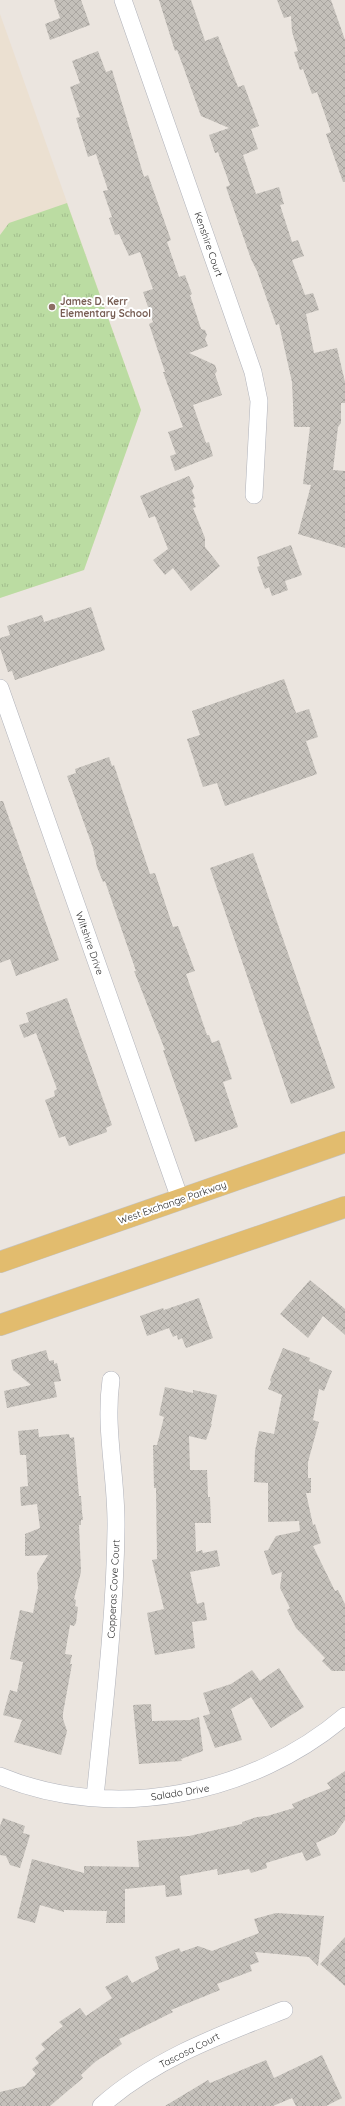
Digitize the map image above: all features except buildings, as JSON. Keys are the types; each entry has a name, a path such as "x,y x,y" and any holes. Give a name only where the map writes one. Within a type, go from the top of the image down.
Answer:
{"main road":[{"name":"West Exchange Parkway","path":"0,1262 345,1142"},
{"path":"276,1231 313,1207 345,1194"},
{"path":"0,1325 345,1207"}],"street":[{"name":"Kenshire Court","path":"123,0 254,372 259,402 254,495"},
{"name":"Wiltshire Drive","path":"0,688 180,1199"},
{"name":"Copperas Cove Court","path":"95,1797 116,1565 116,1520 107,1404 111,1380"},
{"name":"Salado Drive","path":"0,1776 39,1788 95,1797 160,1796 192,1792 219,1786 270,1765 298,1750 345,1716"},
{"name":"Tascosa Court","path":"101,2106 133,2082 186,2050 220,2034 284,2010"}],"shaded area":[{"name":"James D. Kerr Elementary School","path":"0,14 141,410 84,570 0,598"}],"green space":[{"name":"James D. Kerr Elementary School","path":"67,203 141,410 84,570 0,598 0,235 9,223"}],"place":[{"name":"James D. Kerr Elementary School","path":"52,307"}]}
